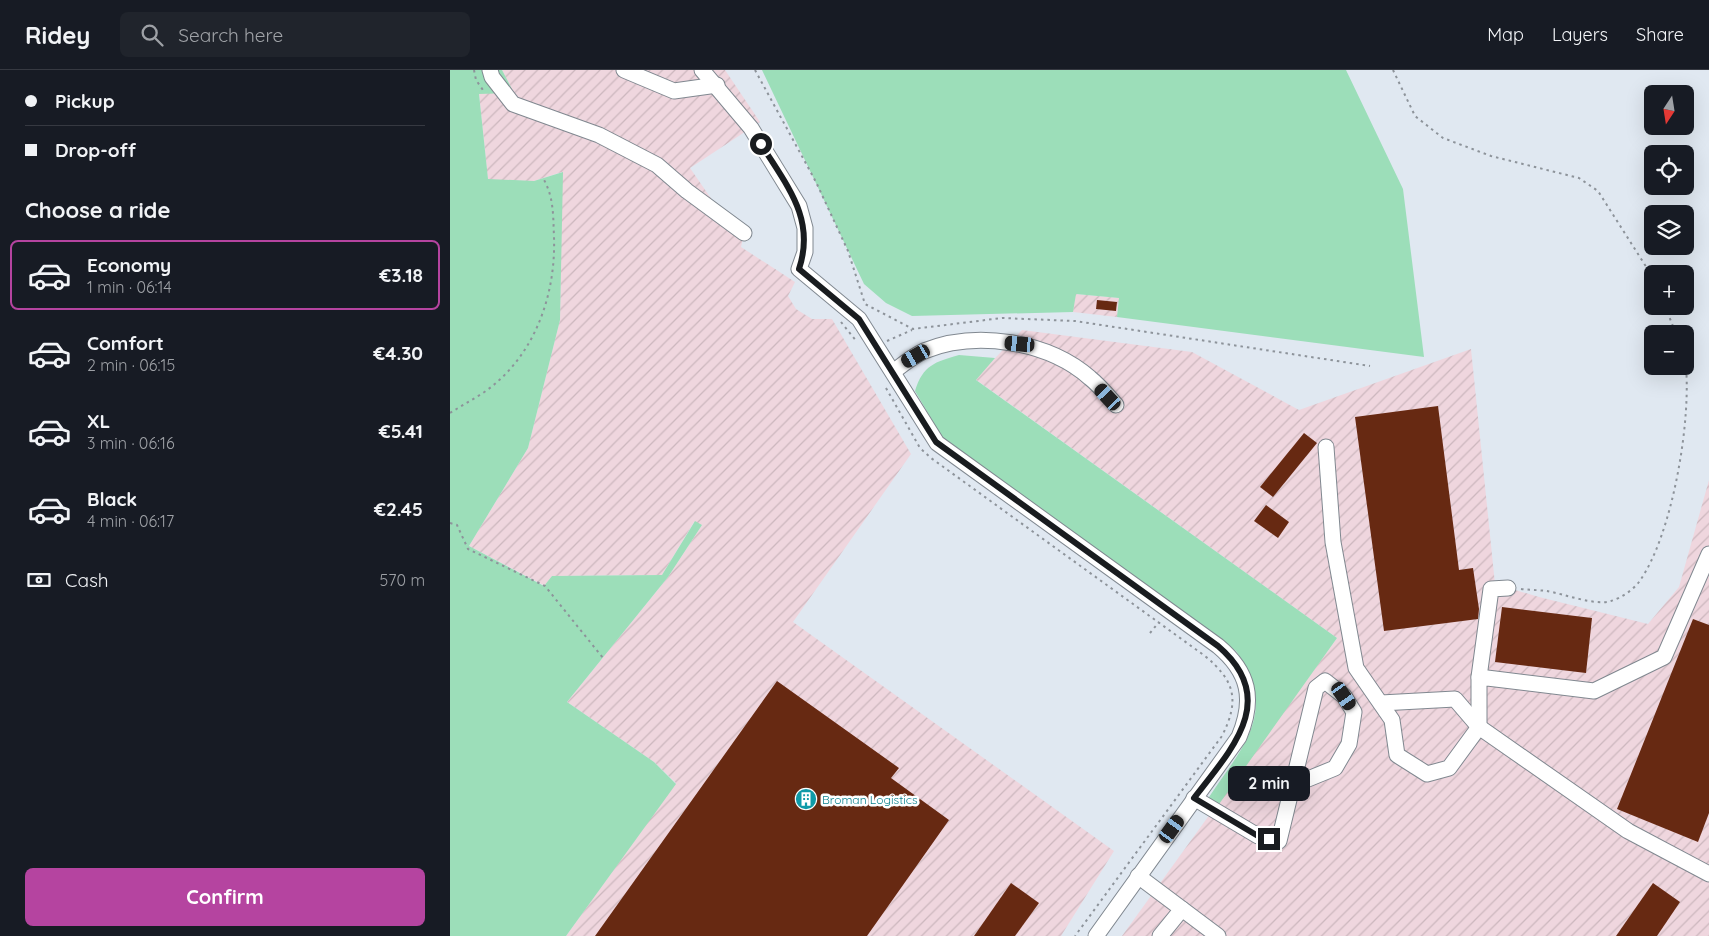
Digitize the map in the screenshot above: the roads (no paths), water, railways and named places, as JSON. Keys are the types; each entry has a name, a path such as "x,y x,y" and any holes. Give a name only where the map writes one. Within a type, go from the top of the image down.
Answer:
{"street":[{"path":"490,70 492,77 513,104 599,135 657,165 687,191 744,233"},
{"path":"624,70 674,91 717,85"},
{"path":"702,70 717,85 751,128 800,206 804,228 805,252 799,269 859,319 887,377 936,442 1218,646 1231,657 1240,670 1247,686 1246,720 1239,737 1096,936"},
{"path":"887,377 925,351 976,339 1020,344 1054,355 1090,377 1116,405"},
{"path":"1326,447 1334,542 1356,668 1392,720 1397,756 1426,774 1449,768 1479,727 1479,677 1491,590 1508,588"},
{"path":"1479,677 1594,691 1664,657 1709,554"},
{"path":"1194,798 1258,836 1279,841 1290,786 1316,688 1325,681 1344,696 1354,712 1349,744 1335,768 1290,786"},
{"path":"1381,703 1455,699 1479,727 1628,832 1707,867"},
{"path":"1138,876 1218,936"},
{"path":"1160,936 1182,909"}],"place":[{"name":"Broman Logistics","path":"806,799"}]}
